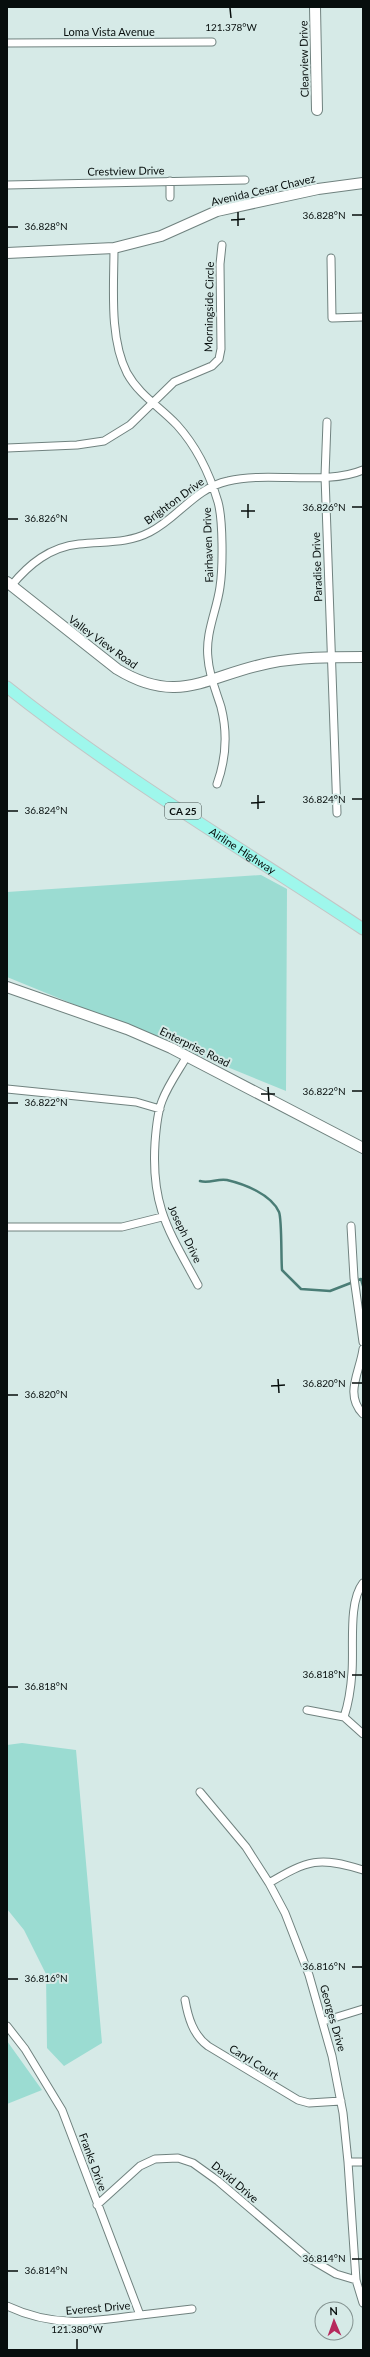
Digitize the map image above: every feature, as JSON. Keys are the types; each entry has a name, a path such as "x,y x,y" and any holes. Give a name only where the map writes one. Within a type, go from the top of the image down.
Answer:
{"main road":[{"name":"Airline Highway","path":"7,687 79,740 170,802 363,929"}],"street":[{"name":"Clearview Drive","path":"315,7 317,110"},
{"name":"Loma Vista Avenue","path":"7,43 212,42"},
{"name":"Crestview Drive","path":"7,184 245,180"},
{"path":"170,181 170,197"},
{"name":"Avenida Cesar Chavez","path":"7,253 114,248 161,236 217,211 318,189 363,183"},
{"name":"Morningside Circle","path":"7,448 77,445 104,441 130,426 174,382 212,366 219,359 221,349 220,264 222,245"},
{"name":"Fairhaven Drive","path":"114,248 117,346 128,373 152,404 177,425 190,442 212,486 220,512 220,587 208,645 212,681 221,709 225,745 223,766 217,784"},
{"path":"331,258 332,318 363,317"},
{"name":"Paradise Drive","path":"327,422 325,476 337,813"},
{"name":"Brighton Drive","path":"9,584 32,564 57,549 79,544 121,542 150,532 212,486 248,477 325,476 363,470"},
{"name":"Valley View Road","path":"9,584 89,649 129,677 149,684 174,687 197,685 212,681 242,669 271,662 331,657 363,657"},
{"name":"Enterprise Road","path":"7,987 127,1029 187,1056 363,1148"},
{"name":"Joseph Drive","path":"187,1056 162,1101 156,1125 153,1169 157,1200 162,1217 198,1285"},
{"path":"7,1089 136,1102 160,1109"},
{"path":"7,1227 122,1227 162,1217"},
{"path":"351,1226 354,1278 363,1342"},
{"path":"363,1349 353,1397 356,1407 363,1414"},
{"path":"344,1717 348,1703 352,1671 354,1610 358,1590 363,1584"},
{"path":"307,1710 344,1717 363,1734"},
{"name":"Georges Drive","path":"200,1792 246,1847 269,1883 285,1912 302,1955 324,2021 341,2101 348,2162 356,2280 363,2304"},
{"path":"269,1883 300,1866 317,1861 337,1863 363,1870"},
{"name":"Caryl Court","path":"185,2000 190,2021 199,2038 208,2046 293,2098 309,2103 341,2101"},
{"path":"324,2021 363,2009"},
{"name":"Franks Drive","path":"7,2026 25,2049 62,2110 140,2315"},
{"name":"David Drive","path":"97,2205 140,2166 155,2159 178,2158 193,2163 218,2181 307,2257 336,2274 356,2280"},
{"path":"348,2162 363,2162"},
{"name":"Everest Drive","path":"7,2306 35,2317 65,2323 94,2322 192,2308"}],"green space":[{"path":"261,875 287,889 286,1091 7,977 7,892"},
{"path":"22,1743 76,1750 102,2043 64,2066 47,2048 46,1974 24,1930 7,1909 7,1745"},
{"path":"7,2041 42,2090 7,2104"}],"waterway":[{"path":"200,1181 207,1182 227,1180 249,1187 270,1200 279,1212 280,1216 282,1270 301,1289 330,1291 361,1279 363,1286"}]}
